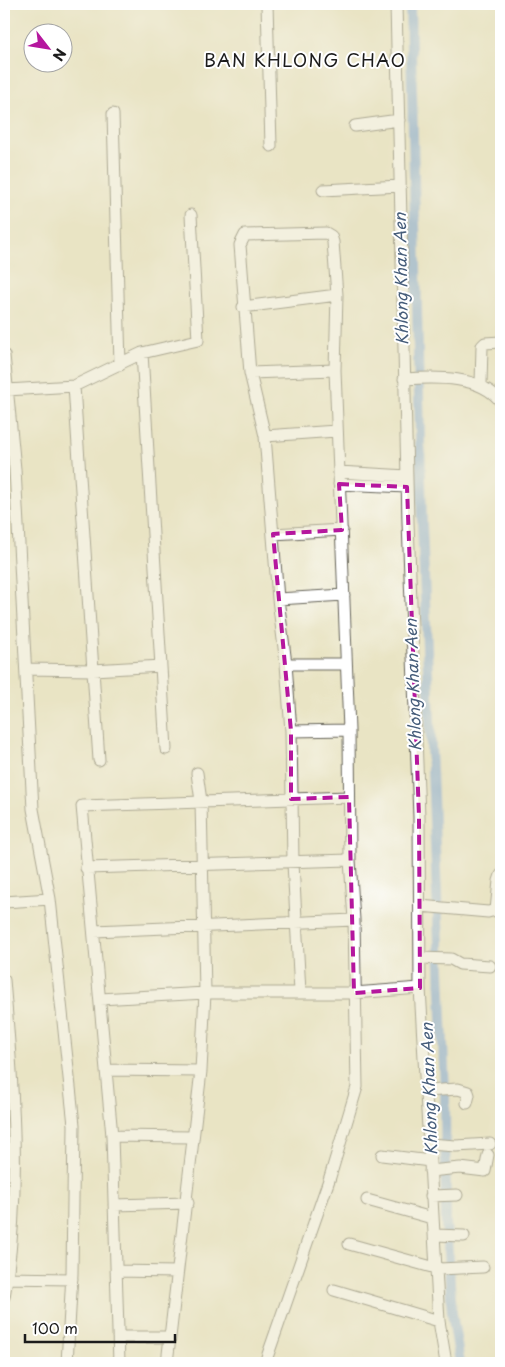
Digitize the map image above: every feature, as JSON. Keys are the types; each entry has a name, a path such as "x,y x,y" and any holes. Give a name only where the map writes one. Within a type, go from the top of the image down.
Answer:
{"street":[{"path":"268,4 271,146"},
{"path":"396,4 400,186 408,379 407,482 425,907 424,958 420,988 431,1090 434,1144 433,1167 436,1195 432,1218 436,1235 439,1321 446,1363"},
{"path":"113,114 120,365"},
{"path":"355,126 399,120"},
{"path":"323,190 400,186"},
{"path":"7,390 74,386 142,353 198,340 191,216"},
{"path":"265,1363 330,1177 357,1087 354,920 350,860 349,730 342,530 336,432 337,294 331,236 326,233 245,235 240,245 243,307 250,373 265,436 278,599 292,731 291,799 300,992"},
{"path":"243,307 337,294"},
{"path":"481,384 482,346 485,343 501,342"},
{"path":"142,353 166,749"},
{"path":"4,356 10,470 26,669 34,810 50,899 74,1125 72,1279 68,1363"},
{"path":"250,373 335,370"},
{"path":"408,379 434,378 481,384 501,402"},
{"path":"74,386 99,760"},
{"path":"265,436 336,432"},
{"path":"339,472 407,482"},
{"path":"339,484 407,482"},
{"path":"273,534 342,530"},
{"path":"278,599 344,595"},
{"path":"286,664 346,664"},
{"path":"26,669 93,670 161,666"},
{"path":"292,731 349,730"},
{"path":"167,1363 188,1203 192,1137 201,1071 205,993 201,801 197,773"},
{"path":"119,1363 112,1136 94,931 86,868 82,806 350,797"},
{"path":"86,868 350,860"},
{"path":"425,907 488,912 496,910 501,875"},
{"path":"4,902 50,899"},
{"path":"94,931 354,920"},
{"path":"424,958 451,959 460,964 490,966"},
{"path":"4,980 13,1117 13,1216 4,1297"},
{"path":"100,999 205,993 354,993 420,988"},
{"path":"106,1070 201,1071"},
{"path":"431,1090 453,1089 468,1092 467,1103"},
{"path":"112,1136 192,1137"},
{"path":"382,1155 433,1167 485,1171 489,1150 434,1144"},
{"path":"436,1195 457,1195"},
{"path":"366,1200 432,1218"},
{"path":"114,1205 188,1203"},
{"path":"436,1235 461,1236"},
{"path":"349,1244 438,1269 483,1267"},
{"path":"116,1271 178,1272"},
{"path":"5,1278 72,1279"},
{"path":"334,1290 439,1321"},
{"path":"118,1337 170,1337"}],"highlighted area":[{"path":"339,484 407,487 419,817 420,988 354,993 349,797 291,799 291,731 273,534 342,530"}],"waterway":[{"name":"Khlong Khan Aen","path":"410,4 422,524 445,1092 446,1223 452,1313 460,1363"}],"district":[{"name":"BAN KHLONG CHAO","path":"305,61"}]}
